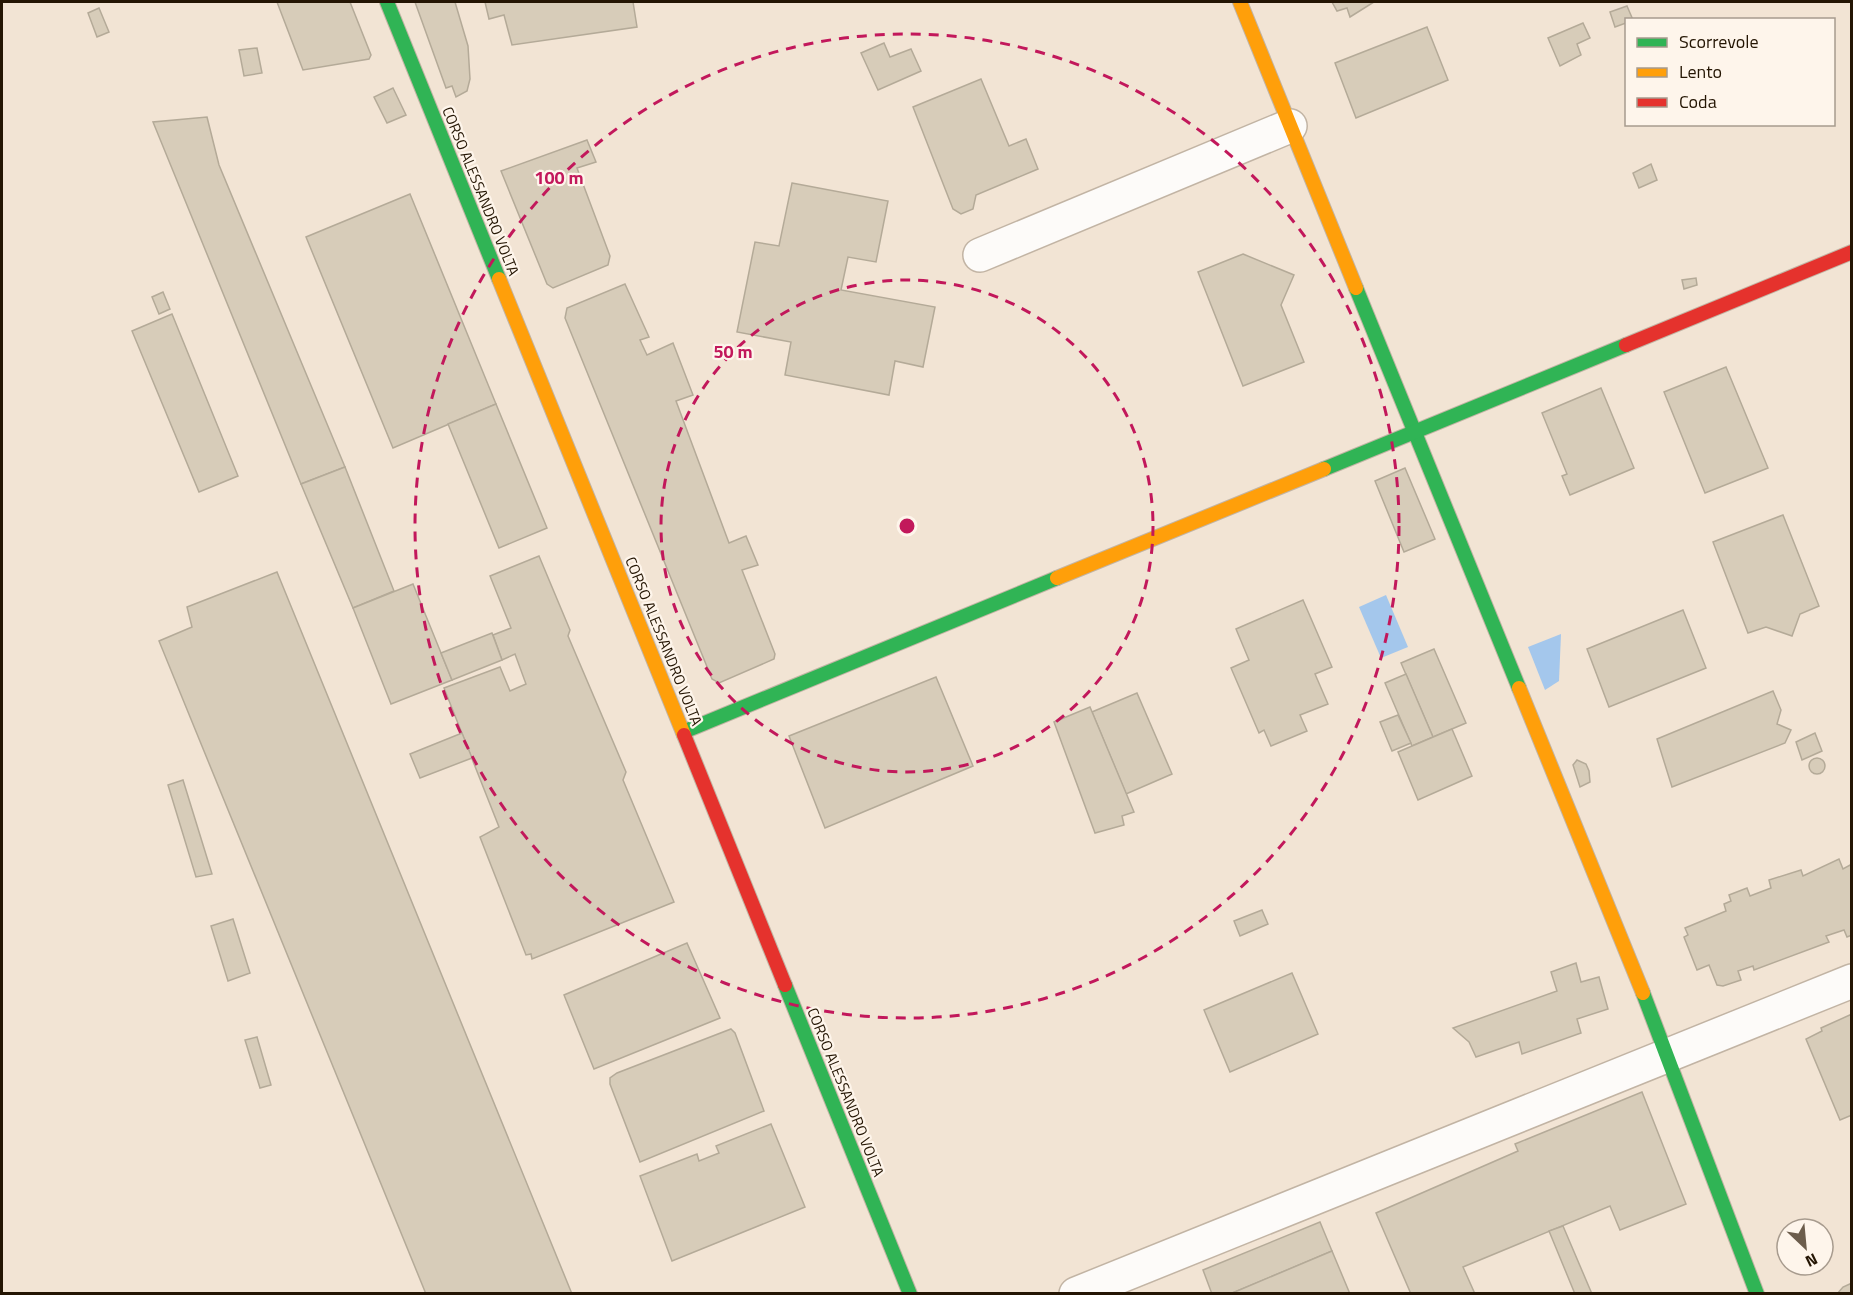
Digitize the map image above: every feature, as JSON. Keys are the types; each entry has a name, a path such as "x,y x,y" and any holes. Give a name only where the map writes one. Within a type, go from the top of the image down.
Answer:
{"street":[{"name":"CORSO ALESSANDRO VOLTA","path":"387,2 910,1293"},
{"path":"1240,2 1668,1055 1757,1293"},
{"path":"980,255 1290,126"},
{"path":"683,732 1851,252"},
{"path":"1076,1293 1851,981"}],"water":[{"path":"1386,595 1408,647 1381,658 1359,607"},
{"path":"1561,634 1559,681 1545,690 1528,647"}],"building":[{"path":"277,2 350,2 371,55 369,59 303,70"},
{"path":"415,2 455,2 468,46 470,79 467,91 456,97 452,86 446,88"},
{"path":"485,2 633,2 637,27 512,45 504,15 489,19"},
{"path":"1332,2 1374,2 1350,17 1347,8 1337,11"},
{"path":"1627,6 1632,18 1625,18 1625,23 1615,27 1610,12"},
{"path":"99,8 109,32 97,37 88,13"},
{"path":"1583,23 1590,38 1577,44 1581,55 1560,66 1548,38"},
{"path":"1427,27 1448,80 1356,118 1335,63"},
{"path":"884,43 890,57 911,49 921,71 878,90 861,53"},
{"path":"257,48 262,73 244,76 239,50"},
{"path":"981,79 1009,146 1026,139 1038,169 976,195 973,209 961,214 953,209 913,107"},
{"path":"393,88 406,115 387,123 374,97"},
{"path":"207,117 219,165 345,467 301,484 153,122"},
{"path":"587,140 596,162 577,168 610,256 608,265 553,288 547,284 501,171"},
{"path":"1651,164 1657,180 1639,188 1633,173"},
{"path":"792,183 888,201 876,262 848,257 841,290 935,307 923,367 895,361 889,395 785,375 791,342 737,332 755,242 779,246"},
{"path":"410,194 496,404 393,448 306,237"},
{"path":"1243,254 1294,275 1281,305 1304,362 1243,386 1198,272"},
{"path":"1696,278 1697,285 1684,289 1682,280"},
{"path":"625,284 649,337 640,340 647,355 673,343 693,395 676,401 729,543 746,536 758,565 742,570 775,654 774,659 719,683 712,679 565,318 567,308"},
{"path":"163,292 170,309 159,314 152,297"},
{"path":"172,314 238,476 199,492 132,331"},
{"path":"1726,367 1768,468 1705,493 1664,392"},
{"path":"1601,388 1634,468 1570,495 1562,476 1567,474 1542,413"},
{"path":"496,404 547,528 499,548 448,424"},
{"path":"345,467 394,591 353,608 301,484"},
{"path":"1405,468 1435,539 1404,552 1375,481"},
{"path":"1783,515 1819,606 1800,614 1792,636 1766,627 1748,633 1713,542"},
{"path":"539,556 570,630 568,636 626,772 623,780 674,902 532,959 531,954 526,955 480,837 499,827 444,688 500,667 510,691 526,684 515,654 502,660 493,635 511,628 490,576"},
{"path":"277,572 572,1294 426,1294 159,641 192,627 187,607"},
{"path":"413,584 452,680 391,704 353,608"},
{"path":"1303,600 1332,667 1315,674 1328,704 1300,715 1307,731 1271,746 1264,730 1259,733 1231,668 1249,660 1236,629"},
{"path":"1683,610 1706,668 1609,707 1587,649"},
{"path":"492,633 502,660 452,680 441,653"},
{"path":"1434,649 1466,723 1433,737 1401,663"},
{"path":"1406,674 1433,737 1412,746 1385,683"},
{"path":"936,677 973,766 825,828 789,736"},
{"path":"1773,691 1781,710 1777,724 1791,730 1785,743 1672,787 1657,739"},
{"path":"1137,693 1172,774 1126,794 1092,712"},
{"path":"1090,707 1134,812 1122,816 1124,825 1095,833 1054,722"},
{"path":"1398,715 1411,743 1392,751 1380,722"},
{"path":"1452,729 1472,776 1418,800 1398,752"},
{"path":"462,733 472,758 420,778 410,754"},
{"path":"1815,733 1822,751 1802,760 1796,742"},
{"path":"1814,758 1820,758 1825,766 1823,772 1814,774 1809,769 1809,763"},
{"path":"1577,760 1586,764 1589,771 1590,782 1580,787 1573,765"},
{"path":"183,780 212,874 196,877 168,785"},
{"path":"1839,859 1843,869 1850,865 1852,869 1852,935 1847,937 1844,930 1826,936 1829,942 1754,970 1753,966 1738,971 1741,980 1723,986 1717,985 1709,965 1697,970 1684,937 1688,935 1685,928 1726,911 1724,904 1731,901 1729,895 1747,888 1750,896 1771,888 1769,880 1801,870 1803,876"},
{"path":"1262,910 1268,924 1240,936 1234,921"},
{"path":"233,919 250,973 228,981 211,926"},
{"path":"687,943 720,1018 594,1069 564,995"},
{"path":"1576,963 1581,982 1599,977 1608,1009 1577,1019 1581,1033 1522,1054 1519,1042 1476,1057 1469,1042 1453,1028 1557,991 1551,972"},
{"path":"1292,973 1318,1034 1230,1072 1204,1010"},
{"path":"1852,1014 1852,1115 1840,1120 1806,1039 1822,1031 1821,1028"},
{"path":"731,1029 735,1033 764,1111 640,1162 610,1084 610,1078 617,1073"},
{"path":"257,1037 271,1085 260,1088 245,1040"},
{"path":"1642,1092 1686,1204 1620,1230 1610,1206 1463,1267 1475,1294 1411,1294 1376,1213 1518,1151 1515,1144"},
{"path":"771,1124 805,1207 672,1261 640,1176 697,1154 699,1161 719,1153 716,1146"},
{"path":"1320,1222 1332,1251 1230,1294 1212,1294 1203,1270"},
{"path":"1563,1226 1592,1294 1575,1294 1549,1231"},
{"path":"1332,1251 1350,1294 1230,1294"},
{"path":"1852,1283 1852,1294 1837,1294 1843,1287"}],"traffic: fast":[{"path":"387,2 499,279"},
{"path":"1356,288 1519,688"},
{"path":"1324,469 1626,345"},
{"path":"683,732 1057,578"},
{"path":"785,985 910,1294"},
{"path":"1643,993 1757,1294"}],"traffic: slow":[{"path":"1240,2 1356,288"},
{"path":"499,279 684,735"},
{"path":"1057,578 1324,469"},
{"path":"1519,688 1643,993"}],"traffic: jam":[{"path":"1626,345 1852,252"},
{"path":"684,735 785,985"}]}
